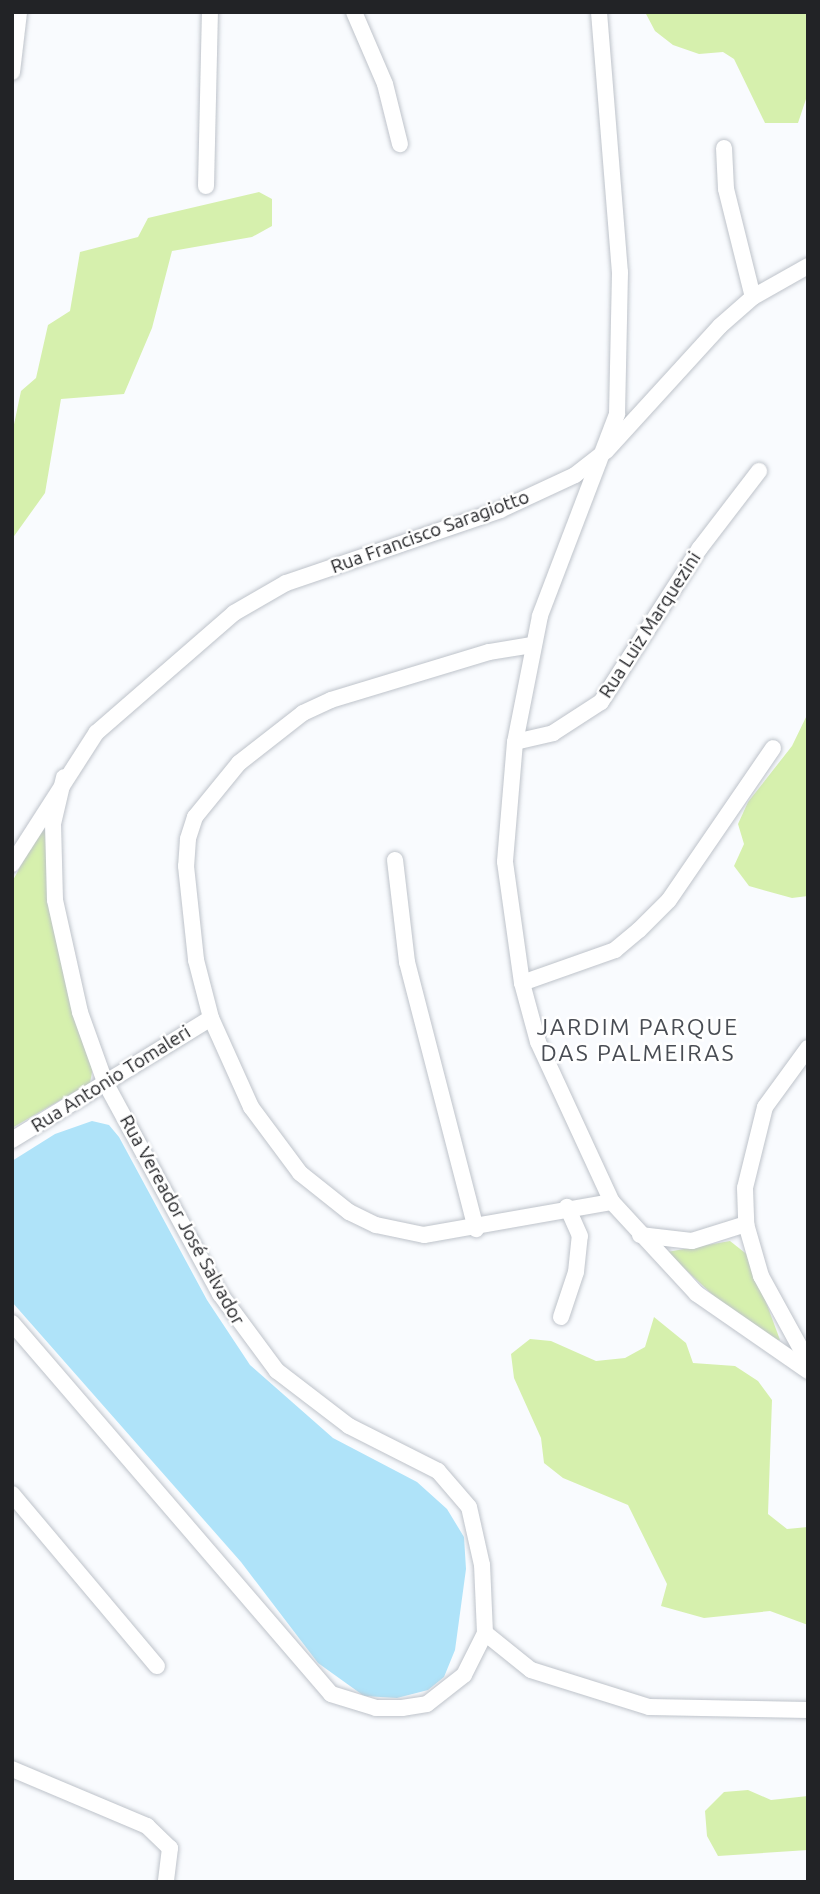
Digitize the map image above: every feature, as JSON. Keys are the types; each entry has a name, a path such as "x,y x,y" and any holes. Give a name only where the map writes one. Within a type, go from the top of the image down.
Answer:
{"street":[{"path":"12,72 19,12"},
{"path":"206,186 210,12"},
{"path":"354,12 382,74 400,144"},
{"path":"599,12 610,111 621,330 617,414 606,451 531,645 515,742 505,862 522,983 547,1065 612,1202 697,1294 808,1371"},
{"path":"724,148 726,190 752,297"},
{"path":"606,451 693,352 752,297 808,266"},
{"name":"Rua Francisco Saragiotto","path":"12,864 64,777 122,707 258,596 500,510 575,475 606,451"},
{"name":"Rua Luiz Marquezini","path":"515,742 553,733 601,702 700,548 759,471"},
{"path":"531,645 489,652 331,700 303,713 239,763 211,794 195,817 186,866 196,960 211,1018 251,1107 300,1173 349,1212 402,1234 476,1229 567,1207 612,1202"},
{"path":"522,983 615,950 639,930 669,900 774,748"},
{"name":"Rua Vereador José Salvador","path":"12,1322 331,1694 376,1708 427,1704 464,1675 485,1633 482,1564 469,1507 438,1471 349,1426 277,1371 220,1294 105,1082 80,1012 55,900 53,824 64,777"},
{"path":"395,860 407,962 476,1229"},
{"name":"Rua Antonio Tomaleri","path":"12,1140 211,1018"},
{"path":"808,1048 784,1074 752,1143 746,1224 761,1276 808,1362"},
{"path":"561,1317 576,1272 580,1236 567,1207"},
{"path":"640,1235 692,1241 731,1233 746,1224"},
{"path":"14,1501 157,1666"},
{"path":"485,1633 531,1670 649,1707 808,1710"},
{"path":"12,1769 147,1826 170,1849 166,1882"}],"green space":[{"path":"645,12 808,12 806,99 798,123 765,123 734,59 723,52 699,54 673,45 655,31"},
{"path":"259,192 272,199 272,226 252,237 172,251 152,328 124,394 61,399 45,493 12,539 12,434 21,391 36,378 48,325 70,311 80,252 138,237 148,218"},
{"path":"808,713 808,896 792,898 749,886 734,866 744,844 738,824 748,802 792,746"},
{"path":"46,819 53,925 93,1067 90,1083 12,1128 12,882"},
{"path":"730,1241 749,1256 780,1340 771,1340 717,1299 667,1252"},
{"path":"654,1317 686,1343 693,1363 735,1366 758,1381 772,1400 768,1514 787,1529 808,1527 808,1625 770,1611 704,1618 661,1606 667,1584 628,1505 563,1478 544,1463 541,1438 514,1378 511,1354 530,1339 551,1341 596,1361 625,1358 645,1347"},
{"path":"748,1790 771,1800 808,1796 808,1850 718,1856 707,1836 705,1811 724,1792"}],"water":[{"path":"92,1121 109,1125 119,1137 207,1300 250,1365 333,1438 417,1482 447,1509 464,1537 466,1569 455,1650 444,1677 428,1690 397,1698 364,1696 318,1663 241,1562 12,1302 12,1161 55,1134"}],"district":[{"name":"JARDIM PARQUE DAS PALMEIRAS","path":"638,1040"}]}
